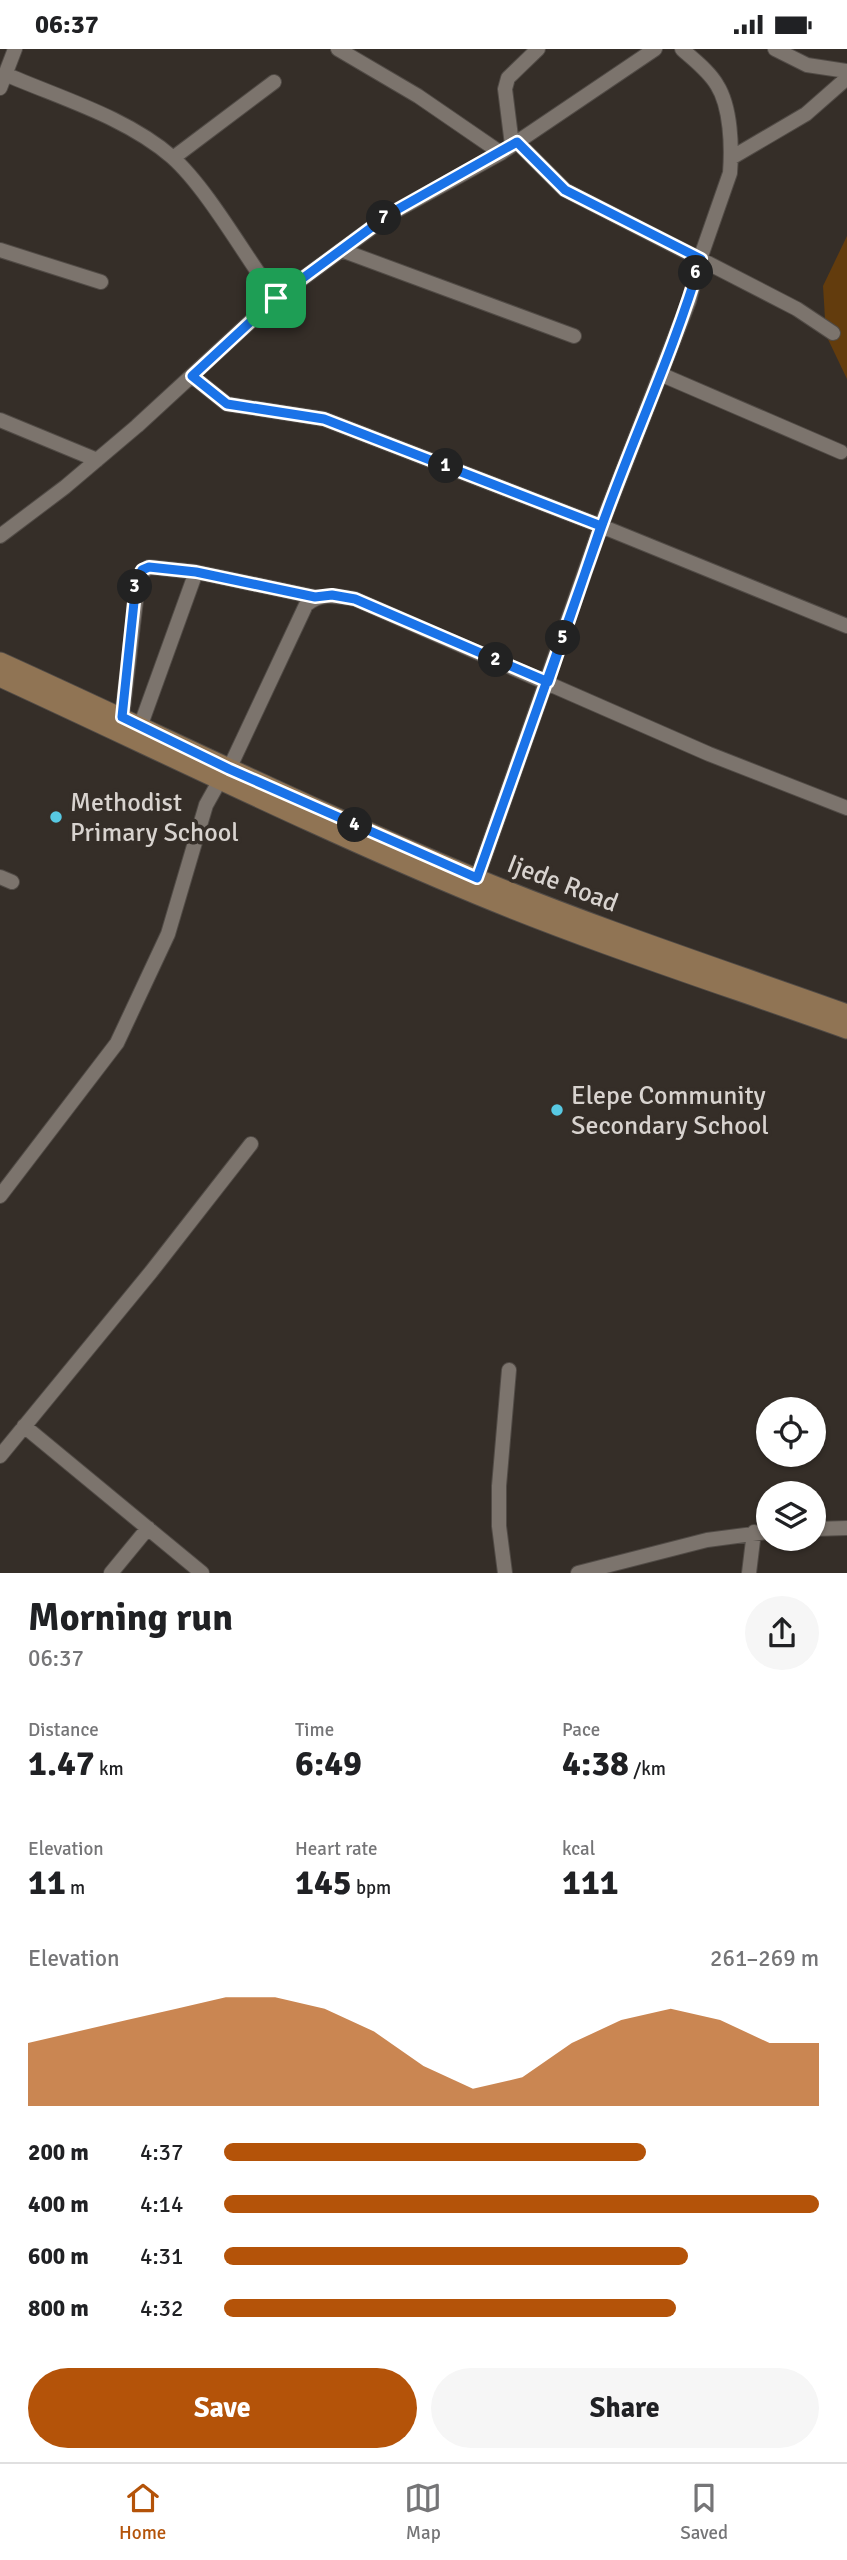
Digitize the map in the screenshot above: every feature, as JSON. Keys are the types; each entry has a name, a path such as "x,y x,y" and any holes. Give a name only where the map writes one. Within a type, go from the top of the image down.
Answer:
{"main road":[{"name":"Ijede Road","path":"0,662 122,717 225,775 476,894 847,1014"},
{"name":"Ijede Road","path":"0,677 225,775 477,878 572,924 847,1029"}],"street":[{"path":"0,88 15,49"},
{"path":"338,49 435,107 510,147 565,190 788,304 833,333"},
{"path":"510,147 505,89 508,78 538,49"},
{"path":"0,535 97,460 276,298 391,213 510,147 655,49"},
{"path":"477,878 601,526 689,301 730,173 731,158 725,106 719,87 682,49"},
{"path":"775,49 807,65 847,71"},
{"path":"5,74 125,126 173,158 199,188 276,298"},
{"path":"731,158 806,114 847,78"},
{"path":"173,158 274,82"},
{"path":"0,250 101,282"},
{"path":"341,250 574,336"},
{"path":"660,374 841,452"},
{"path":"192,376 227,404 324,419 601,526 847,627"},
{"path":"0,420 97,460"},
{"path":"122,717 139,575 149,567 196,572 315,597 332,595 355,599 709,754 847,808"},
{"path":"140,727 196,572"},
{"path":"0,1196 117,1043 168,934 206,805 225,775 306,605 315,597"},
{"path":"0,1456 251,1144"},
{"path":"505,1573 499,1526 499,1486 509,1370"},
{"path":"24,1426 202,1573"},
{"path":"111,1573 148,1528"},
{"path":"826,1529 847,1528"},
{"path":"578,1573 707,1540 756,1533"},
{"path":"749,1573 756,1549"}],"shaded area":[{"path":"847,236 847,379 826,335 823,286"}],"place":[{"name":"Methodist Primary School","path":"56,817"},
{"name":"Elepe Community Secondary School","path":"557,1110"}],"route":[{"path":"276,298 192,376 227,404 324,419 601,526 548,682 355,599 332,595 315,597 196,572 149,567 142,570 136,583 122,717 229,769 477,878 548,682 575,604 601,526 689,301 701,259 565,190 517,142 391,213 276,298"}]}
